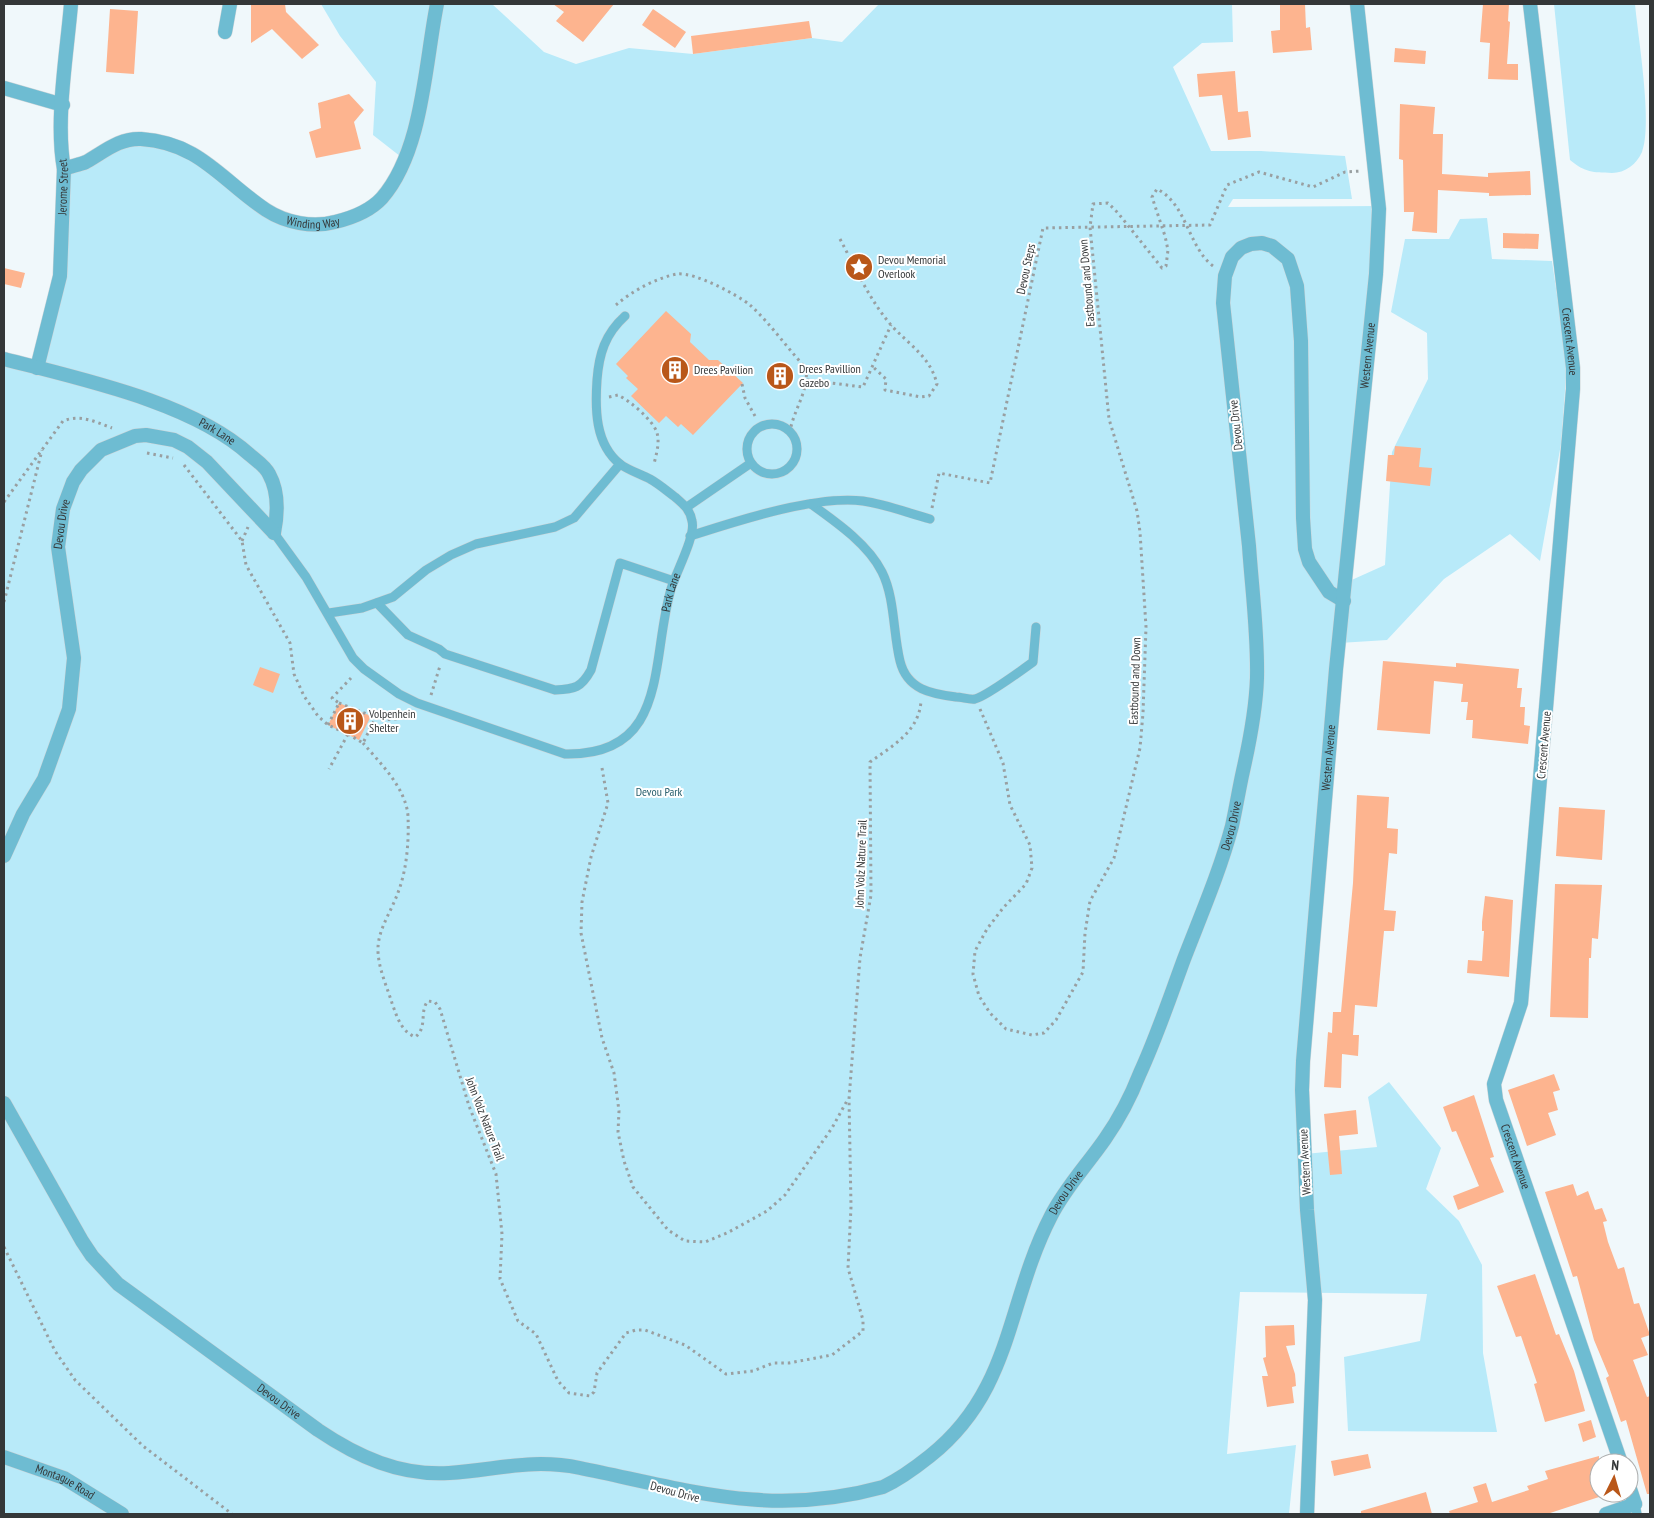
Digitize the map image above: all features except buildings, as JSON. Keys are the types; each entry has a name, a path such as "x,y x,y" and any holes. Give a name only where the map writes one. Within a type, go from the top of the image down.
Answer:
{"street":[{"name":"Jerome Street","path":"37,368 60,276 64,169 62,155 62,105 71,4"},
{"path":"225,32 230,4"},
{"name":"Winding Way","path":"64,169 85,162 123,142 139,139 170,143 203,159 237,189 268,212 293,222 312,225 326,224 350,218 373,206 381,199 405,160 415,129 437,4"},
{"name":"Western Avenue","path":"1308,1514 1315,1300 1308,1210 1302,1080 1344,601 1376,274 1380,208 1357,4"},
{"name":"Crescent Avenue","path":"1530,4 1571,350 1573,389 1521,1003 1494,1084 1496,1100 1618,1453"},
{"path":"4,88 62,105"},
{"name":"Devou Drive","path":"4,1103 82,1241 92,1256 118,1284 318,1430 342,1446 376,1463 408,1472 447,1474 526,1462 564,1465 718,1504 774,1510 845,1501 884,1486 914,1469 944,1445 965,1424 986,1391 1001,1357 1032,1260 1051,1216 1123,1110 1140,1073 1214,880 1231,829 1252,729 1257,679 1256,623 1223,303 1225,276 1232,257 1240,248 1251,244 1272,246 1288,259 1297,286 1301,341 1303,518 1306,549 1309,562 1329,592 1344,601"},
{"name":"Park Lane","path":"4,359 150,402 199,420 236,441 270,475 278,507 274,533"},
{"name":"Devou Drive","path":"4,856 23,814 44,779 59,740 72,697 74,658 58,547 63,509 73,482 81,470 101,450 135,436 146,435 174,440 188,447 207,462 274,533"},
{"name":"Devou Drive","path":"4,834 23,814"},
{"name":"Montague Road","path":"4,1457 64,1478 122,1514"},
{"path":"1606,1514 1636,1509"}],"lane":[{"path":"625,316 610,331 599,356 595,404 599,430 606,449 620,464 653,481 686,507 751,463"},
{"path":"776,424 790,432 797,446 796,455 788,469 780,473 764,473 751,463 747,456 748,439 759,427 776,424"},
{"path":"329,613 362,608 377,603 400,592 426,570 451,555 476,544 555,527 574,518 620,464"},
{"path":"690,536 732,522 811,504 841,500 864,501 930,519"},
{"path":"811,504 854,536 882,571 891,596 893,624 901,664 912,683 930,694 975,699 1033,662 1036,627"},
{"name":"Park Lane","path":"274,533 329,613 353,658 364,669 399,694 417,703 543,748 565,754 582,754 613,747 636,730 646,713 653,687 664,615 693,522 686,507"},
{"path":"377,603 408,635 439,649 444,654 555,690 571,690 584,683 591,670 620,563 674,581"}],"path":[{"name":"Devou Steps","path":"930,519 939,473 990,483 1043,228 1210,225 1227,185 1259,172 1313,187 1345,172 1362,171"},
{"name":"Eastbound and Down","path":"975,699 992,733 1003,763 1010,806 1030,845 1032,868 1026,884 1003,908 987,929 975,951 973,974 979,996 990,1013 1006,1029 1032,1036 1044,1033 1056,1020 1083,972 1085,933 1090,900 1102,884 1116,851 1140,748 1143,713 1146,627 1140,532 1134,503 1109,419 1090,227 1093,204 1100,202 1108,203 1162,268 1166,266 1168,250 1152,197 1157,189 1165,193 1187,225 1204,259 1225,276"},
{"path":"840,239 864,288 891,325 926,358 934,372 937,384 929,396 921,397 885,390 886,379 872,366"},
{"path":"614,307 626,296 662,278 679,274 697,278 726,290 750,306 806,368 807,380 793,417 790,432"},
{"path":"807,380 863,387 891,325"},
{"path":"742,384 745,398 755,416"},
{"path":"605,404 607,398 618,395 641,413 657,430 657,448 654,464"},
{"path":"641,413 645,410"},
{"path":"4,502 42,447 63,421 70,418 85,418 112,428"},
{"path":"4,602 42,447"},
{"path":"142,452 181,461 242,541 246,565 290,643 294,674 304,696 318,716 328,725 363,743 376,717"},
{"path":"242,541 249,526"},
{"path":"328,725 339,703 332,698 351,678"},
{"name":"John Volz Nature Trail","path":"363,743 397,785 408,814 406,864 398,894 380,934 378,951 381,968 397,1017 407,1033 415,1037 420,1033 424,1006 428,1001 435,1002 440,1009 469,1106 496,1174 502,1234 500,1279 518,1321 536,1334 558,1381 569,1393 590,1396 594,1392 598,1373 626,1334 636,1330 645,1330 685,1344 726,1374 753,1371 773,1363 789,1363 832,1354 863,1331 864,1320 848,1268 851,1207 849,1099 860,958 871,895 870,762 899,743 914,725 921,700 912,683"},
{"path":"329,769 348,734"},
{"name":"John Volz Nature Trail","path":"602,768 608,802 591,857 582,902 581,933 602,1038 614,1073 618,1132 624,1161 633,1187 668,1230 685,1242 705,1242 727,1233 768,1211 785,1195 828,1135 849,1099"},
{"path":"4,1247 55,1351 75,1380 142,1446 232,1514"}],"green space":[{"name":"Devou Park","path":"321,4 492,4 544,52 576,64 629,48 693,54 812,38 842,42 879,4 1232,4 1233,42 1202,43 1173,67 1211,151 1261,151 1345,156 1352,199 1233,199 1228,207 1379,206 1345,583 1385,565 1392,452 1428,379 1427,333 1391,312 1405,239 1449,239 1460,219 1487,218 1492,259 1552,261 1567,364 1561,444 1540,561 1510,534 1444,579 1387,640 1339,643 1303,1061 1305,1154 1377,1147 1368,1097 1389,1082 1441,1148 1426,1189 1459,1221 1482,1265 1483,1353 1497,1432 1348,1431 1344,1357 1420,1341 1427,1294 1240,1292 1227,1454 1296,1445 1289,1514 4,1514 4,359 36,368 55,304 64,169 112,145 170,143 268,212 313,225 373,206 405,160 373,135 376,82 340,36"},
{"path":"1554,4 1635,4 1645,102 1645,139 1642,152 1637,160 1630,167 1617,173 1590,171 1570,160"}],"place":[{"name":"Devou Memorial Overlook","path":"859,267"},
{"name":"Drees Pavilion","path":"675,370"},
{"name":"Drees Pavillion Gazebo","path":"780,376"},
{"name":"Volpenhein Shelter","path":"350,721"}]}
